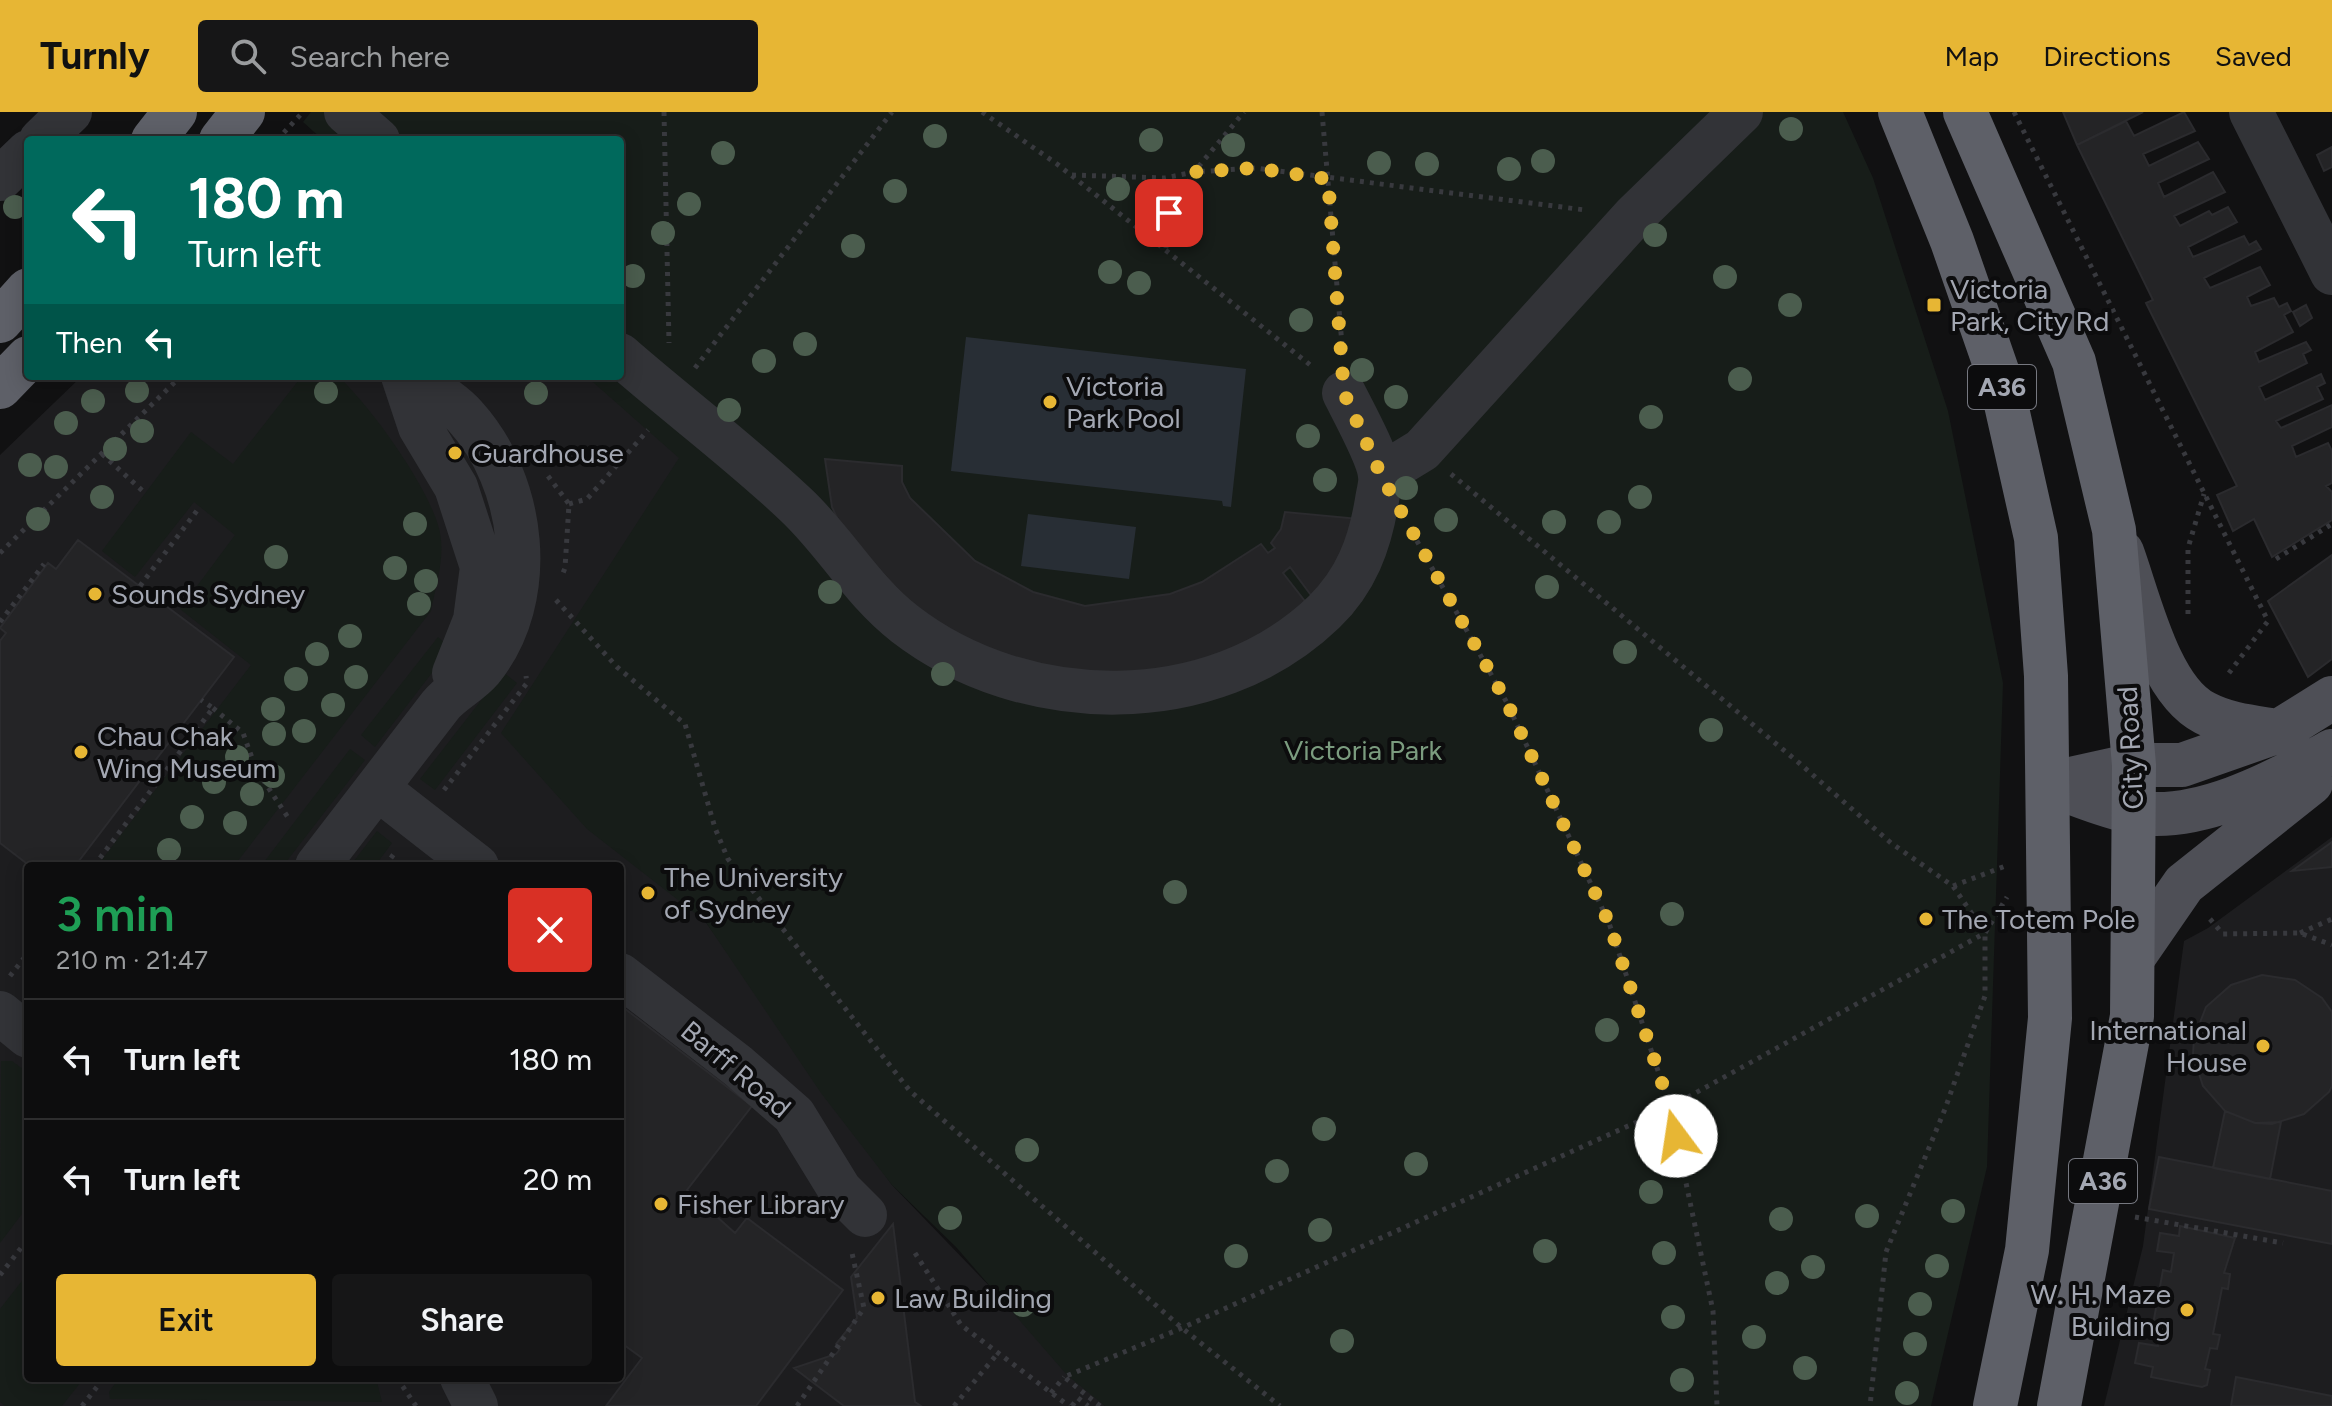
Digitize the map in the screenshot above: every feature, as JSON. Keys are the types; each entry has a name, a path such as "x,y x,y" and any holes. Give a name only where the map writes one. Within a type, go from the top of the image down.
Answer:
{"highway":[{"path":"224,136 243,112"},
{"name":"A36","path":"1900,112 1952,241 2001,382 2033,522 2046,676 2049,1032 2027,1250 1995,1406"},
{"name":"City Road","path":"1965,112 2017,225 2074,362 2114,530 2134,765 2135,955 2124,1072 2059,1406"},
{"path":"0,321 24,294"},
{"path":"0,387 24,362"}],"main road":[{"path":"2114,530 2161,659 2177,689 2202,712 2232,724 2279,731"},
{"path":"2048,784 2134,765 2182,765 2279,731 2332,698"},
{"path":"2048,784 2134,813 2196,809 2266,787 2332,751"},
{"path":"2135,955 2184,884 2332,766"}],"street":[{"path":"45,136 70,112"},
{"path":"346,112 373,136"},
{"path":"1381,475 1422,450 1634,216 1741,112"},
{"path":"2251,112 2332,273"},
{"path":"0,179 24,156"},
{"path":"624,359 797,506 860,581 907,625 933,642 996,673 1040,686 1112,694 1160,690 1196,682 1235,668 1310,626 1337,599 1360,564 1371,532 1381,475 1344,393"},
{"path":"404,380 420,427 456,487 482,567 475,620 444,701"},
{"path":"320,862 444,701 481,670 505,628 520,561 514,513 482,439 464,414 417,380"},
{"path":"377,788 472,862"},
{"name":"Barff Road","path":"624,978 738,1066 794,1115 840,1190 865,1215"},
{"path":"5,995 24,1029"},
{"path":"464,1382 476,1406"}],"path":[{"path":"281,136 303,112"},
{"path":"664,112 671,400"},
{"path":"569,504 587,499 616,470 892,112"},
{"path":"1166,249 1169,213 1194,172 1244,112"},
{"path":"1322,112 1344,393"},
{"path":"2014,112 2268,621 2224,679"},
{"path":"1071,175 1165,178 1194,172 1255,168 1634,216"},
{"path":"0,553 177,380"},
{"path":"102,454 145,493"},
{"path":"2188,623 2188,548 2204,493"},
{"path":"140,586 199,508"},
{"path":"2276,559 2332,524"},
{"path":"1410,529 1507,703 1609,923 1670,1107 1713,1311 1717,1406"},
{"path":"0,622 44,564"},
{"path":"554,596 617,667 685,724 715,828 728,859 910,1091 1182,1328 1280,1406"},
{"path":"437,799 527,683 526,669"},
{"path":"201,700 243,733 256,769 289,819"},
{"path":"97,862 213,708"},
{"path":"1798,762 1891,843 1953,886 1985,933 1985,996 1945,1109 1886,1252 1870,1406"},
{"path":"1953,886 2018,862"},
{"path":"2207,914 2223,934 2300,933 2332,945"},
{"path":"2300,933 2332,919"},
{"path":"1051,1393 1064,1377 1182,1328 1670,1107 1985,933"},
{"path":"5,995 24,960"},
{"path":"2145,1218 2283,1243"},
{"path":"0,1275 24,1244"},
{"path":"915,1253 961,1325 1070,1406 1078,1398 1088,1406"},
{"path":"797,1406 864,1308 856,1270"},
{"path":"954,1406 998,1353"},
{"path":"1064,1377 1100,1406"},
{"path":"82,1406 101,1382"},
{"path":"400,1382 416,1406"}],"shaded area":[{"path":"966,337 1246,369 1231,507 1223,506 1222,501 951,471"},
{"name":"The University of Sydney","path":"78,380 592,380 679,457 705,921 892,1185 1105,1406 0,1406 0,455"},
{"path":"1028,514 1136,527 1129,579 1021,566"},
{"path":"2332,837 2332,1406 2104,1406 2143,1246 2184,941 2208,928"}],"green space":[{"name":"Victoria Park","path":"311,112 1843,112 1873,178 1948,411 2003,683 1987,1167 1931,1406 1105,1406 1067,1375 956,1247 892,1185 821,1093 705,921 587,829 501,733 679,458 591,380 624,380 624,136 319,136 303,122"},
{"path":"299,380 342,380 381,425 409,467 438,525 440,568 431,611 237,862 100,862 251,665 180,609 235,535 194,502 135,577 102,551 191,432 233,464"},
{"path":"438,637 448,646 438,665 375,747 361,735"},
{"path":"503,672 517,683 435,790 420,779"},
{"path":"350,749 365,760 286,862 264,862"},
{"path":"377,831 392,843 378,862 353,862"},
{"path":"1,1061 12,1061 24,1070 24,1211 0,1243"},
{"path":"24,1278 24,1382 81,1382 62,1406 5,1406 0,1402 0,1309"},
{"path":"116,1382 377,1382 382,1402 110,1399 109,1392"}],"building":[{"path":"2063,112 2143,112 2077,145"},
{"path":"2184,112 2195,131 2143,154 2149,166 2198,142 2209,159 2158,183 2164,197 2213,172 2225,192 2174,216 2180,226 2209,211 2212,215 2228,207 2237,222 2188,247 2193,257 2244,236 2249,245 2256,241 2261,249 2204,278 2210,288 2260,267 2270,285 2247,297 2251,306 2274,298 2279,307 2287,303 2291,311 2284,315 2293,332 2255,352 2259,362 2306,342 2311,350 2303,354 2307,363 2259,387 2265,400 2321,374 2325,383 2317,387 2323,399 2276,421 2281,428 2332,405 2332,427 2292,446 2296,457 2328,443 2332,451 2332,483 2326,486 2332,492 2332,520 2272,557 2254,519 2233,531 2217,495 2237,486 2146,303 2153,300 2077,145 2126,121 2134,136"},
{"path":"2332,147 2332,167 2324,171 2317,155"},
{"path":"2306,305 2312,318 2300,326 2293,312"},
{"path":"825,459 902,466 902,482 910,498 975,561 1033,592 1085,606 1170,594 1202,582 1261,544 1268,553 1275,548 1271,543 1281,529 1285,512 1360,519 1316,602 1290,567 1283,573 1311,609 1190,670 1049,674 934,629 843,531 832,507"},
{"name":"Chau Chak Wing Museum","path":"78,540 234,657 78,862 25,862 0,843 0,641 6,633 0,628 48,563 56,569"},
{"path":"2332,555 2332,659 2308,677 2268,601"},
{"path":"2332,842 2332,867 2292,871"},
{"name":"International House","path":"2262,975 2295,980 2322,998 2332,1012 2332,1086 2329,1092 2304,1114 2272,1124 2255,1123 2225,1111 2203,1086 2193,1055 2194,1038 2206,1007 2231,985"},
{"name":"Fisher Library","path":"624,1008 752,1106 687,1190 735,1233 747,1218 843,1290 756,1406 606,1406 642,1358 624,1345"},
{"path":"2225,1111 2255,1123 2281,1122 2270,1179 2213,1168"},
{"path":"2159,1157 2332,1191 2332,1244 2149,1209"},
{"name":"Law Building","path":"893,1224 915,1402 921,1406 844,1406 794,1368 836,1354 840,1349 836,1344 857,1318 851,1277"},
{"name":"W. H. Maze Building","path":"2180,1226 2235,1238 2224,1273 2230,1274 2228,1289 2222,1288 2213,1334 2220,1335 2217,1349 2210,1348 2205,1369 2210,1370 2207,1385 2202,1387 2151,1377 2153,1367 2135,1363 2139,1343 2158,1346 2160,1331 2152,1330 2163,1270 2171,1272 2174,1253 2157,1251 2160,1233 2179,1236"},
{"path":"2236,1377 2332,1396 2332,1406 2231,1406"}],"place":[{"name":"Victoria Park, City Rd","path":"1934,305"},
{"name":"Victoria Park Pool","path":"1050,402"},
{"name":"Guardhouse","path":"455,453"},
{"name":"Sounds Sydney","path":"95,594"},
{"name":"Chau Chak Wing Museum","path":"81,752"},
{"name":"The University of Sydney","path":"648,893"},
{"name":"The Totem Pole","path":"1926,919"},
{"name":"International House","path":"2263,1046"},
{"name":"Fisher Library","path":"661,1204"},
{"name":"Law Building","path":"878,1298"},
{"name":"W. H. Maze Building","path":"2187,1310"}],"route":[{"path":"1169,213 1194,172 1255,168 1328,179 1344,393 1381,475 1507,703 1609,923 1670,1107 1676,1136"}]}
